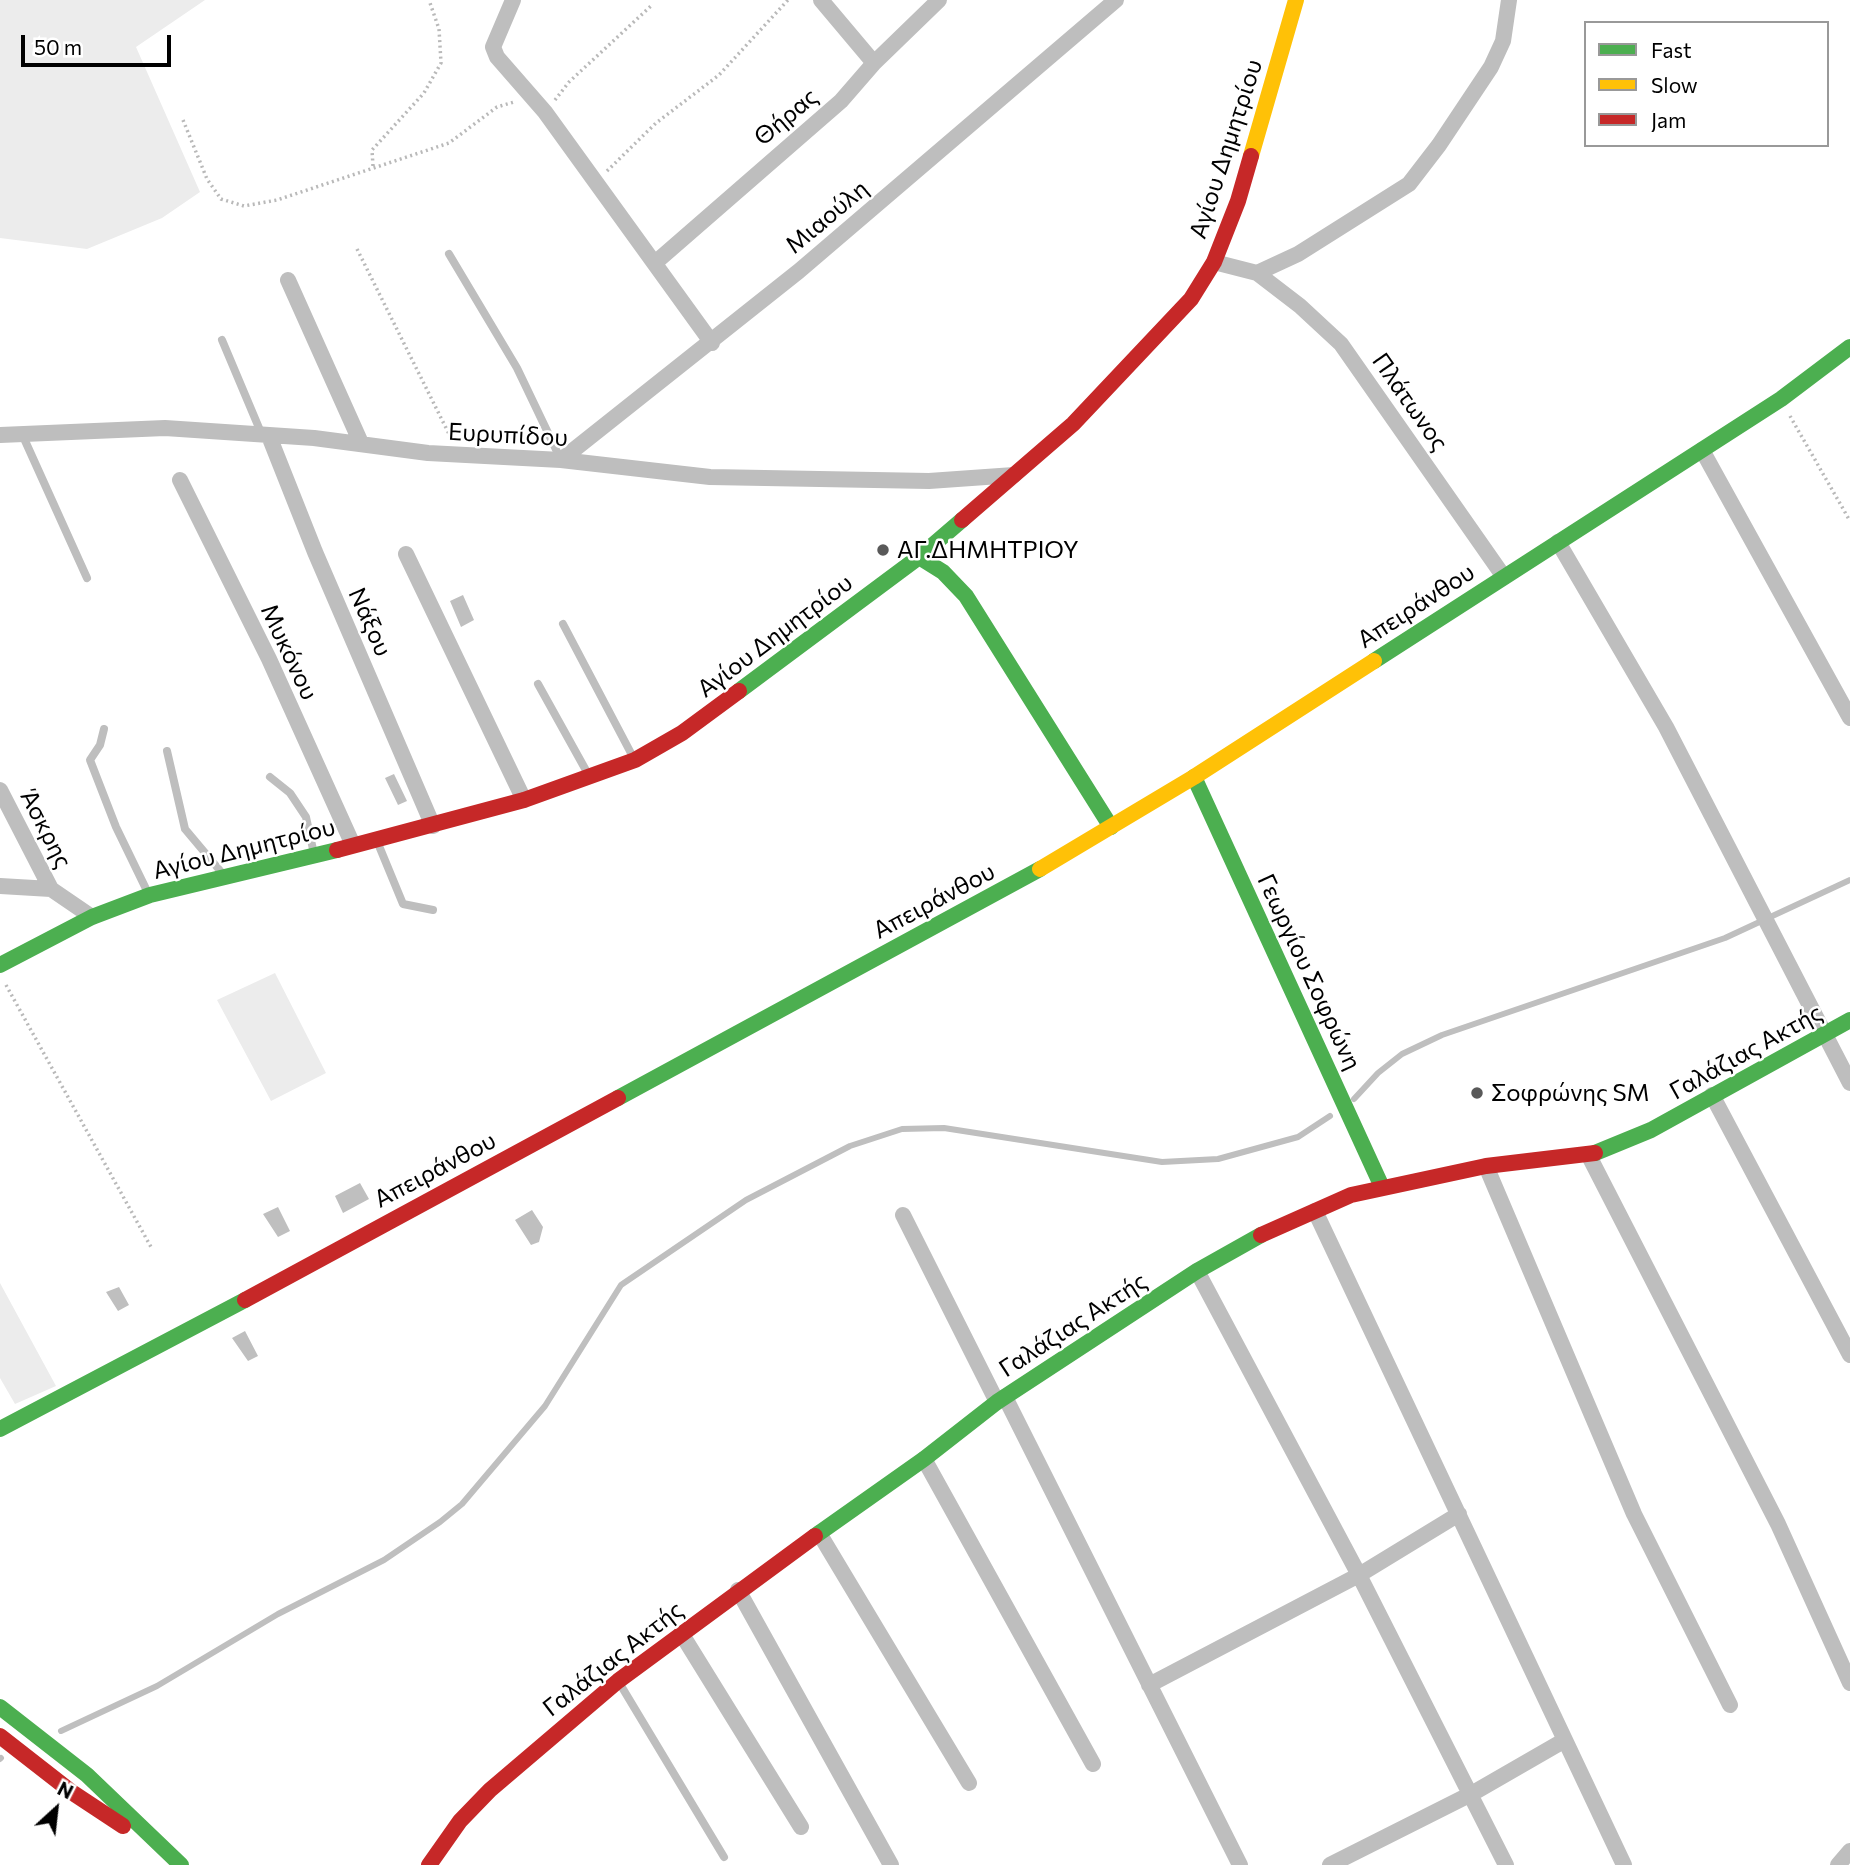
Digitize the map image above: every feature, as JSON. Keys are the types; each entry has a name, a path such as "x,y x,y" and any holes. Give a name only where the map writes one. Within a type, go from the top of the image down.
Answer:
{"street":[{"path":"513,0 493,47 497,57 545,112 712,343"},
{"path":"821,0 874,63"},
{"name":"Θήρας","path":"656,262 841,101 874,63 939,0"},
{"name":"Μιαούλη","path":"561,460 712,343 1053,56 1115,0"},
{"name":"Αγίου Δημητρίου","path":"0,965 93,917 150,895 433,826 524,800 635,760 682,733 919,557 1073,424 1159,336 1191,299 1214,262 1251,161 1296,0"},
{"path":"1214,262 1257,273 1298,254 1409,184 1439,145 1491,67 1503,41 1509,0"},
{"name":"Πλάτωνος","path":"1257,273 1300,306 1341,344 1504,577"},
{"path":"288,280 361,443"},
{"name":"Απειράνθου","path":"0,1429 234,1306 861,965 952,919 1111,827 1194,777 1781,399 1850,347"},
{"name":"Ευρυπίδου","path":"0,435 165,428 361,443 458,456 561,460 709,477 929,481 1014,475"},
{"name":"Νάξου","path":"266,435 433,826"},
{"path":"1702,450 1850,718"},
{"name":"Μυκόνου","path":"180,480 269,659 354,845"},
{"path":"1559,542 1666,727 1850,1083"},
{"path":"406,554 524,800"},
{"path":"919,557 943,572 966,596 1111,827"},
{"name":"Γεωργίου Σοφρώνη","path":"1194,777 1382,1187"},
{"name":"Άσκρης","path":"0,790 51,889"},
{"path":"0,886 51,889 93,917"},
{"name":"Γαλάζιας Ακτής","path":"429,1865 460,1821 490,1790 618,1681 738,1590 924,1459 1001,1399 1197,1271 1254,1238 1351,1195 1486,1166 1589,1156 1651,1130 1850,1020"},
{"path":"1712,1095 1850,1355"},
{"path":"1589,1156 1778,1524 1850,1683"},
{"path":"1486,1166 1634,1514 1730,1706"},
{"path":"1315,1211 1624,1865"},
{"path":"903,1215 1001,1399 1240,1865"},
{"path":"1197,1271 1473,1793 1506,1865"},
{"path":"924,1459 1093,1764"},
{"path":"1149,1685 1359,1575 1459,1514"},
{"path":"819,1533 969,1783"},
{"path":"738,1590 891,1865"},
{"path":"681,1633 801,1827"},
{"path":"0,1707 87,1775 181,1865"},
{"path":"0,1736 73,1793 181,1865"},
{"path":"1330,1865 1473,1793 1565,1740"},
{"path":"1838,1865 1850,1851"}],"lane":[{"path":"449,254 517,368 561,460"},
{"path":"222,340 266,435"},
{"path":"22,434 87,578"},
{"path":"563,624 635,760"},
{"path":"538,684 590,777"},
{"path":"104,729 100,745 90,760 116,827 150,895"},
{"path":"167,751 185,829 224,876"},
{"path":"271,777 290,793 306,817 315,856"},
{"path":"377,841 403,904 433,910"},
{"path":"618,1681 724,1857"}],"path":[{"path":"373,166 372,150 424,93 441,63 439,29 429,0"},
{"path":"596,183 623,152 691,94 719,75 788,0"},
{"path":"545,112 569,82 652,5"},
{"path":"183,120 206,179 221,199 244,206 277,200 449,143 497,107 529,96"},
{"path":"357,249 442,414 458,456"},
{"path":"1781,399 1850,521"},
{"path":"0,974 150,1247"}],"shaded area":[{"path":"0,0 205,0 136,47 200,192 162,218 87,249 0,238"},
{"path":"463,595 474,620 461,627 450,601"},
{"path":"394,774 407,801 398,805 385,778"},
{"path":"275,973 326,1073 271,1101 217,1000"},
{"path":"360,1183 369,1199 343,1213 335,1196"},
{"path":"278,1207 290,1231 278,1237 263,1214"},
{"path":"532,1210 543,1227 539,1242 531,1245 515,1220"},
{"path":"0,1283 56,1386 15,1404 0,1378"},
{"path":"119,1287 129,1305 118,1311 106,1292"},
{"path":"245,1331 258,1356 248,1361 232,1338"}],"waterway":[{"path":"1354,1099 1378,1073 1402,1054 1442,1035 1725,938 1850,880"},
{"path":"61,1731 157,1686 278,1614 384,1560 440,1522 462,1504 545,1406 621,1285 746,1200 850,1146 902,1129 944,1128 1162,1162 1218,1159 1298,1137 1330,1116"}],"traffic: fast":[{"path":"1374,661 1781,399 1850,347"},
{"path":"739,691 919,557 962,520"},
{"path":"919,557 943,572 966,596 1111,827"},
{"path":"1194,777 1382,1187"},
{"path":"0,965 92,917 150,895 337,850"},
{"path":"618,1098 1040,869"},
{"path":"1595,1153 1651,1130 1850,1020"},
{"path":"815,1536 924,1459 997,1402 1197,1271 1261,1235"},
{"path":"0,1429 245,1300"},
{"path":"0,1707 87,1775 181,1865"}],"traffic: slow":[{"path":"1251,156 1296,0"},
{"path":"1040,869 1194,777 1374,661"}],"traffic: jam":[{"path":"962,520 1073,424 1191,299 1214,262 1238,201 1251,156"},
{"path":"337,850 524,800 635,760 682,733 739,691"},
{"path":"245,1300 618,1098"},
{"path":"1261,1235 1351,1195 1486,1166 1595,1153"},
{"path":"429,1865 460,1821 490,1790 618,1681 815,1536"},
{"path":"0,1736 73,1793 123,1826"}],"place":[{"name":"ΑΓ.ΔΗΜΗΤΡΙΟΥ","path":"883,550"},
{"name":"Σοφρώνης SM","path":"1477,1093"}]}
